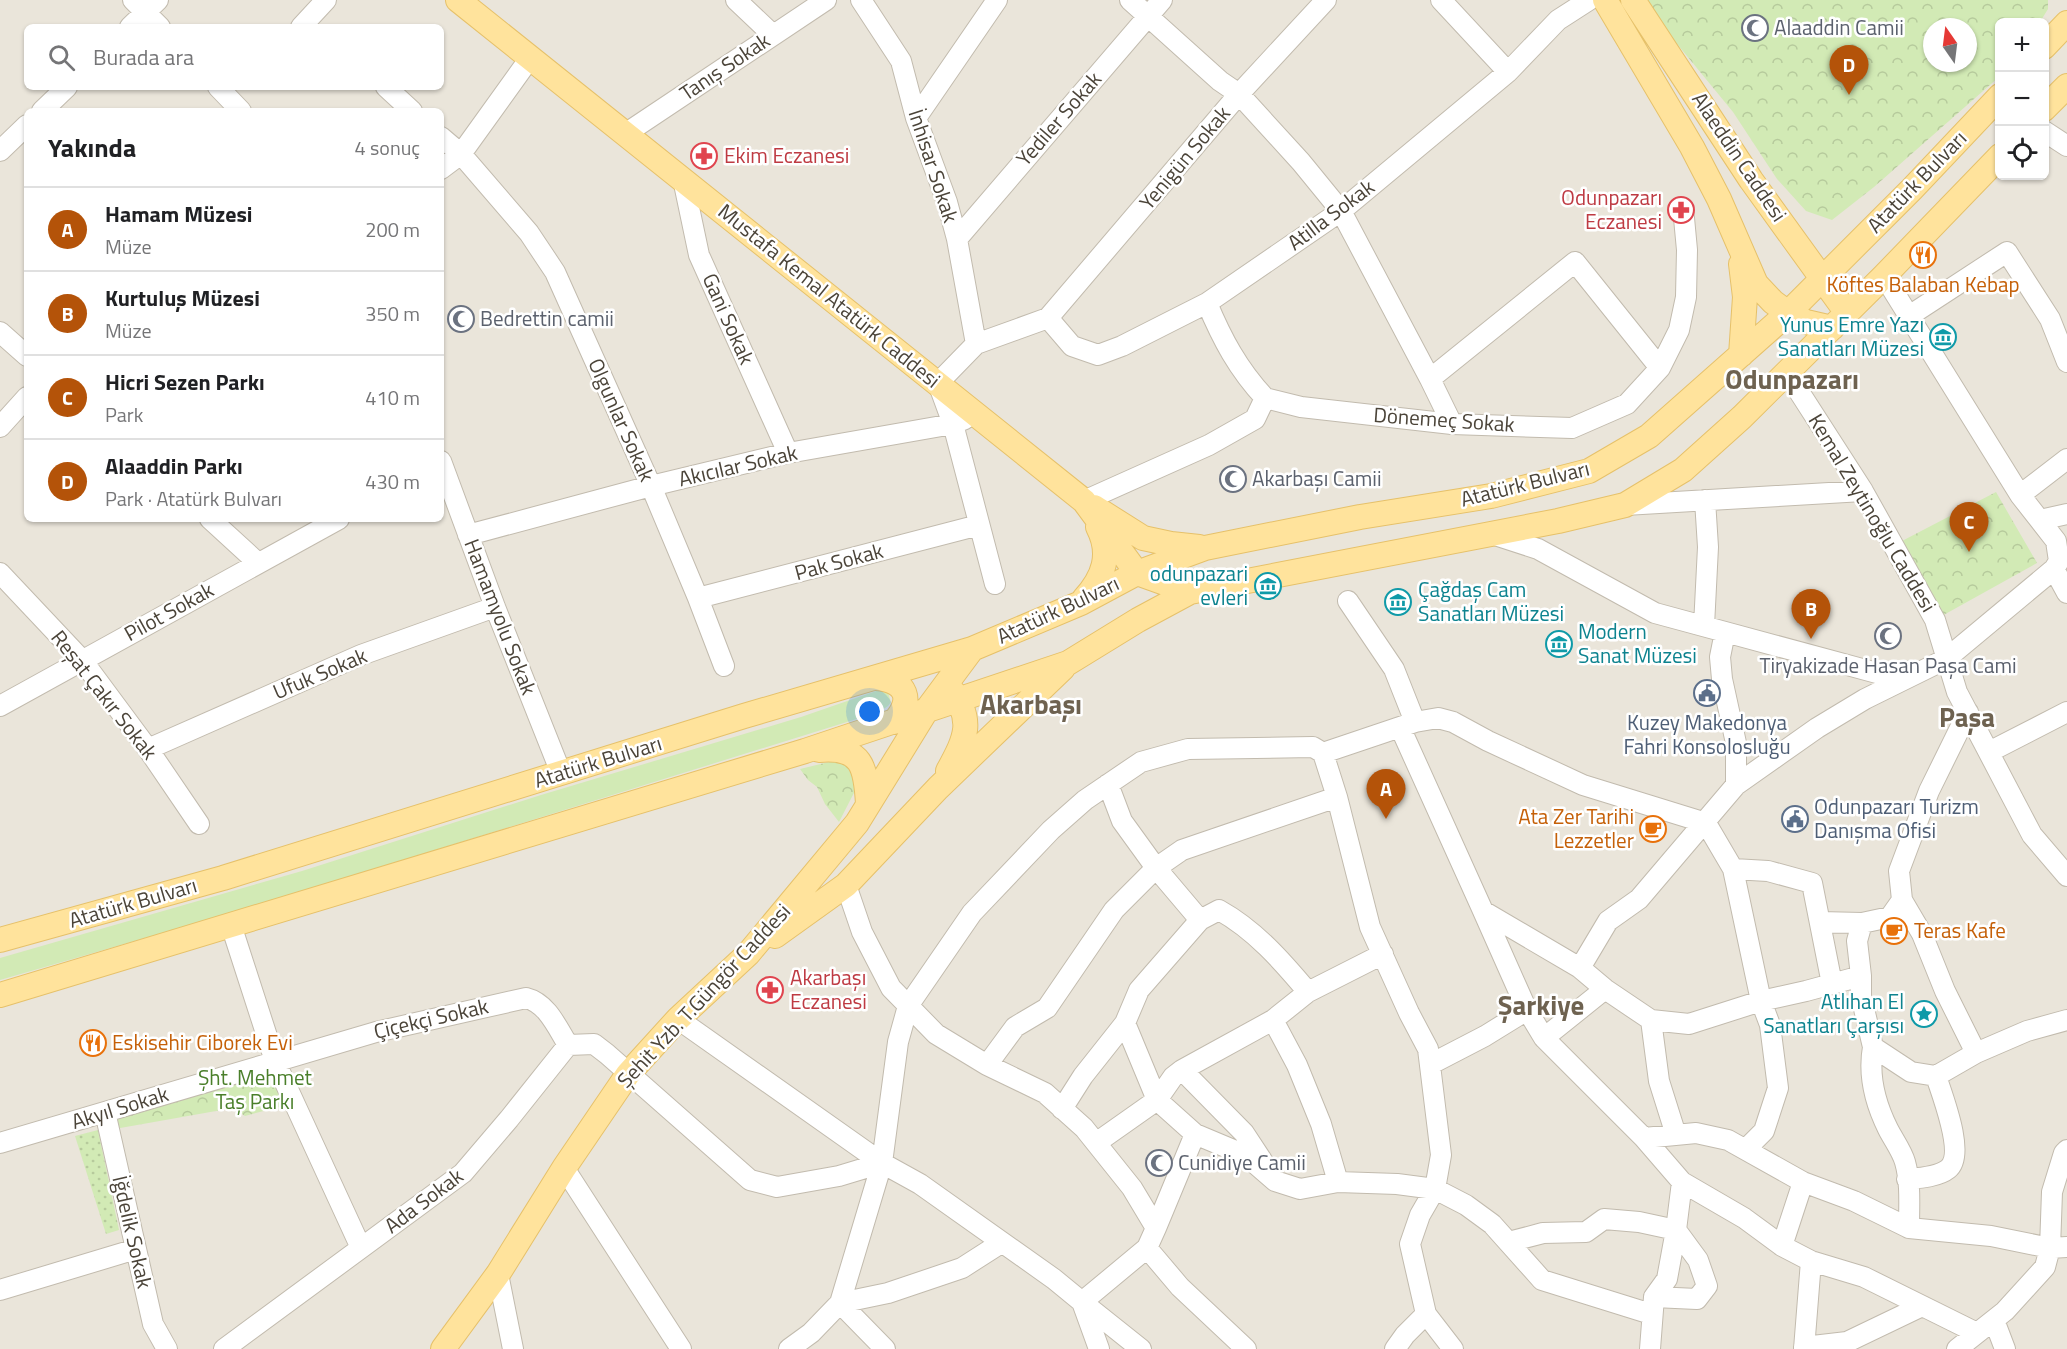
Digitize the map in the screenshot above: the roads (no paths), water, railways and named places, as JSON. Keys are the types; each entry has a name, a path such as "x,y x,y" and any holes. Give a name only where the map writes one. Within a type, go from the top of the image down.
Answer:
{"main road":[{"name":"Mustafa Kemal Atatürk Caddesi","path":"458,0 1084,501 1137,573"},
{"name":"Alaeddin Caddesi","path":"1605,0 1692,147 1719,199 1756,284 1773,302 1806,322 1840,320 1822,278 1751,180 1633,0"},
{"path":"2049,42 2067,23"},
{"path":"2049,104 2067,86"},
{"name":"Atatürk Bulvarı","path":"0,940 223,878 744,716 972,650 1081,603 1137,573 1205,548 1360,517 1491,496 1589,471 1649,436 1788,313 1912,189 1995,101"},
{"name":"Atatürk Bulvarı","path":"953,692 1068,663 1138,620 1190,592 1558,521 1625,505 1683,470 1742,417 1884,276 1995,161"},
{"path":"1740,249 1745,297 1741,355"},
{"path":"1084,501 1143,538 1205,548"},
{"path":"1081,603 1096,585 1106,555 1102,536 1084,501"},
{"path":"1137,573 1190,592"},
{"name":"Şehit Yzb. T.Güngör Caddesi","path":"443,1349 498,1274 564,1168 628,1074 678,1019 748,954 857,823 926,711 953,692 972,650"},
{"path":"748,954 846,885 938,788 1068,663"},
{"path":"912,668 953,692 967,724 964,738 938,788"},
{"path":"877,678 889,680 905,693 906,701 903,712 894,722"},
{"path":"0,995 805,751 926,711"},
{"path":"805,751 830,749 849,752 858,759 867,780 868,804"}],"street":[{"path":"311,24 326,0"},
{"path":"736,0 773,35"},
{"name":"Tanış Sokak","path":"625,134 826,0"},
{"name":"İnhisar Sokak","path":"861,0 901,61 916,118 947,202 957,239 976,344"},
{"path":"916,118 997,0"},
{"path":"1130,0 1220,81 1239,94 1301,162 1341,211 1452,424"},
{"name":"Yediler Sokak","path":"957,239 1162,0"},
{"name":"Yenigün Sokak","path":"1048,318 1239,94 1326,0"},
{"path":"1441,0 1508,72"},
{"name":"Atilla Sokak","path":"1048,318 1072,346 1098,355 1122,346 1207,303 1341,211 1508,72 1558,20 1589,0"},
{"path":"132,24 145,4 158,24"},
{"path":"444,167 461,154 530,58"},
{"path":"45,108 64,90"},
{"path":"389,90 409,108"},
{"path":"0,151 24,128"},
{"path":"2049,134 2067,146"},
{"name":"Olgunlar Sokak","path":"444,140 461,154 529,233 555,273 651,486 724,666"},
{"name":"Gani Sokak","path":"683,178 699,255 788,453"},
{"name":"Dönemeç Sokak","path":"1265,398 1301,407 1452,424 1572,428 1627,404 1660,368 1679,330 1686,297 1687,250 1684,218"},
{"path":"1909,316 2007,252 2058,318 2067,362"},
{"path":"1430,379 1575,262 1660,368"},
{"path":"1884,276 2020,495 2056,542 2056,565 2067,593"},
{"path":"1084,501 1209,445 1255,419 1265,398 1248,379 1222,339 1207,303"},
{"path":"995,584 952,423 938,383 976,344 1048,318"},
{"path":"0,332 24,353"},
{"name":"Kemal Zeytinoğlu Caddesi","path":"1787,373 1863,491 1935,620 1957,692 2032,835 2067,876"},
{"path":"0,427 24,400"},
{"name":"Akıcılar Sokak","path":"468,535 651,486 788,453 952,423 975,415"},
{"path":"2020,495 2067,459"},
{"name":"Hamamyolu Sokak","path":"444,471 561,773"},
{"path":"1625,505 1863,491"},
{"path":"1704,627 1708,547 1705,500"},
{"path":"2040,520 2067,514"},
{"path":"213,522 258,563"},
{"name":"Pilot Sokak","path":"0,706 333,522"},
{"name":"Pak Sokak","path":"698,598 979,525"},
{"path":"1491,534 1538,549 1656,613 1704,627 1888,676 1946,659"},
{"path":"1580,968 1608,921 1639,899 1736,785 1864,699 1946,659 2056,565"},
{"name":"Reşat Çakır Sokak","path":"0,573 82,660 148,749 199,824"},
{"path":"1348,601 1394,669 1407,725 1484,912 1527,1010 1544,1038 1644,1138 1682,1182 1744,1218 1782,1246 1811,1261 1864,1277 1977,1333"},
{"name":"Ufuk Sokak","path":"148,749 361,655 495,606"},
{"path":"1725,632 1720,657 1722,679 1736,743 1736,785"},
{"path":"1968,712 1929,791 1899,871 1902,900 1922,934 1945,991 1976,1053"},
{"path":"1989,752 2067,712"},
{"path":"1323,753 1407,725 1438,718 1453,722 1488,741 1583,785 1706,823 1733,869 1761,1001 1770,1025 1778,1088 1764,1131 1747,1149"},
{"path":"789,1349 811,1333 840,1303 882,1163 898,1042 908,1006 972,913 1051,830 1085,800 1141,762 1188,749 1313,747 1323,753 1337,797 1370,927 1428,1049 1441,1155 1435,1189 1420,1215 1410,1244 1426,1314 1454,1349"},
{"path":"1108,784 1122,821 1156,868 1200,920"},
{"path":"987,1065 1015,1027 1047,1008 1114,910 1156,868 1182,850 1337,797"},
{"path":"1733,869 1768,871 1812,883 1832,984"},
{"path":"846,885 862,932 891,988 936,1034 987,1065 1045,1093 1084,1128 1132,1188 1155,1228"},
{"path":"1820,922 1862,923 1890,916 1902,900"},
{"path":"1062,1109 1083,1076 1125,1023 1139,990 1200,920 1219,910 1234,918 1271,949 1308,992"},
{"path":"1484,912 1580,968 1605,989 1652,1020 1689,1024 1761,1001 1861,976"},
{"path":"1862,923 1857,941 1861,996 1873,1047 1870,1062 1873,1088 1887,1126 1905,1161 1909,1228"},
{"path":"231,925 275,1061 361,1248"},
{"path":"1096,1143 1156,1100 1173,1077 1182,1070 1273,1020 1308,992 1383,954"},
{"path":"1544,1038 1605,989"},
{"name":"Çiçekçi Sokak","path":"275,1061 376,1032 526,998 537,1001 548,1013 568,1044"},
{"path":"1431,1064 1485,1036 1527,1010"},
{"path":"678,1019 882,1163 920,1184 1053,1279 1141,1349"},
{"path":"1273,1020 1297,1065 1321,1124 1338,1182"},
{"path":"1652,1020 1659,1081 1676,1135"},
{"path":"1873,1047 1911,1072 1936,1076 1976,1053 2027,1031 2067,1020"},
{"path":"1125,1023 1156,1100 1195,1134 1245,1155 1275,1181 1300,1189 1338,1182 1397,1184 1435,1189 1466,1205 1492,1224 1542,1280 1652,1306 1697,1299 1707,1286 1698,1260 1676,1230 1638,1222 1604,1219 1586,1232 1543,1233 1509,1242"},
{"path":"568,1044 594,1044 750,1180 777,1186 839,1176 882,1163"},
{"name":"Ada Sokak","path":"224,1349 463,1173 568,1044"},
{"name":"Akyıl Sokak","path":"0,1143 275,1061"},
{"path":"1182,1070 1244,1132 1275,1181"},
{"path":"1907,1179 1927,1177 1947,1170 1955,1161 1955,1141 1936,1076"},
{"name":"İğdelik Sokak","path":"105,1112 153,1324 162,1347"},
{"path":"1644,1138 1696,1133 1728,1140 1803,1182 1854,1201 1909,1228 1991,1236 2059,1247"},
{"path":"1082,1302 1147,1248 1195,1134"},
{"path":"1957,1349 2005,1311 2045,1267 2059,1247 2052,1192 2064,1153 2067,1150"},
{"path":"564,1168 681,1349"},
{"path":"1650,1349 1652,1306 1666,1279 1676,1230 1682,1182"},
{"path":"1782,1246 1803,1182"},
{"path":"840,1303 888,1293 962,1268 1001,1243"},
{"path":"1147,1248 1180,1287 1246,1349"},
{"path":"0,1290 136,1249"},
{"path":"1811,1261 1804,1348 1848,1342 1923,1306"},
{"path":"498,1274 513,1349"},
{"path":"1082,1302 1099,1349"},
{"path":"840,1303 885,1349"},
{"path":"1395,1349 1426,1314"},
{"path":"1994,1320 2005,1349"}],"place":[{"name":"Alaaddin Camii","path":"1755,28"},
{"name":"Alaaddin Parkı","path":"1849,95"},
{"name":"Ekim Eczanesi","path":"704,156"},
{"name":"Odunpazarı Eczanesi","path":"1681,210"},
{"name":"Köftes Balaban Kebap","path":"1923,255"},
{"name":"Bedrettin camii","path":"461,319"},
{"name":"Yunus Emre Yazı Sanatları Müzesi","path":"1943,337"},
{"name":"Akarbaşı Camii","path":"1233,479"},
{"name":"Hicri Sezen Parkı","path":"1969,552"},
{"name":"odunpazari evleri","path":"1268,586"},
{"name":"Çağdaş Cam Sanatları Müzesi","path":"1398,602"},
{"name":"Tiryakizade Hasan Paşa Cami","path":"1888,636"},
{"name":"Kurtuluş Müzesi","path":"1811,639"},
{"name":"Modern Sanat Müzesi","path":"1559,644"},
{"name":"Kuzey Makedonya Fahri Konsolosluğu","path":"1707,693"},
{"name":"Hamam Müzesi","path":"1386,819"},
{"name":"Odunpazarı Turizm Danışma Ofisi","path":"1795,819"},
{"name":"Ata Zer Tarihi Lezzetler","path":"1653,829"},
{"name":"Teras Kafe","path":"1894,931"},
{"name":"Akarbaşı Eczanesi","path":"770,990"},
{"name":"Atlıhan El Sanatları Çarşısı","path":"1924,1014"},
{"name":"Eskisehir Ciborek Evi","path":"93,1043"},
{"name":"Cunidiye Camii","path":"1159,1163"}],"district":[{"name":"Odunpazarı","path":"1792,380"},
{"name":"Akarbaşı","path":"1031,705"},
{"name":"Paşa","path":"1967,718"},
{"name":"Şarkiye","path":"1541,1006"}],"park label":[{"name":"Şht. Mehmet Taş Parkı","path":"255,1090"}]}
